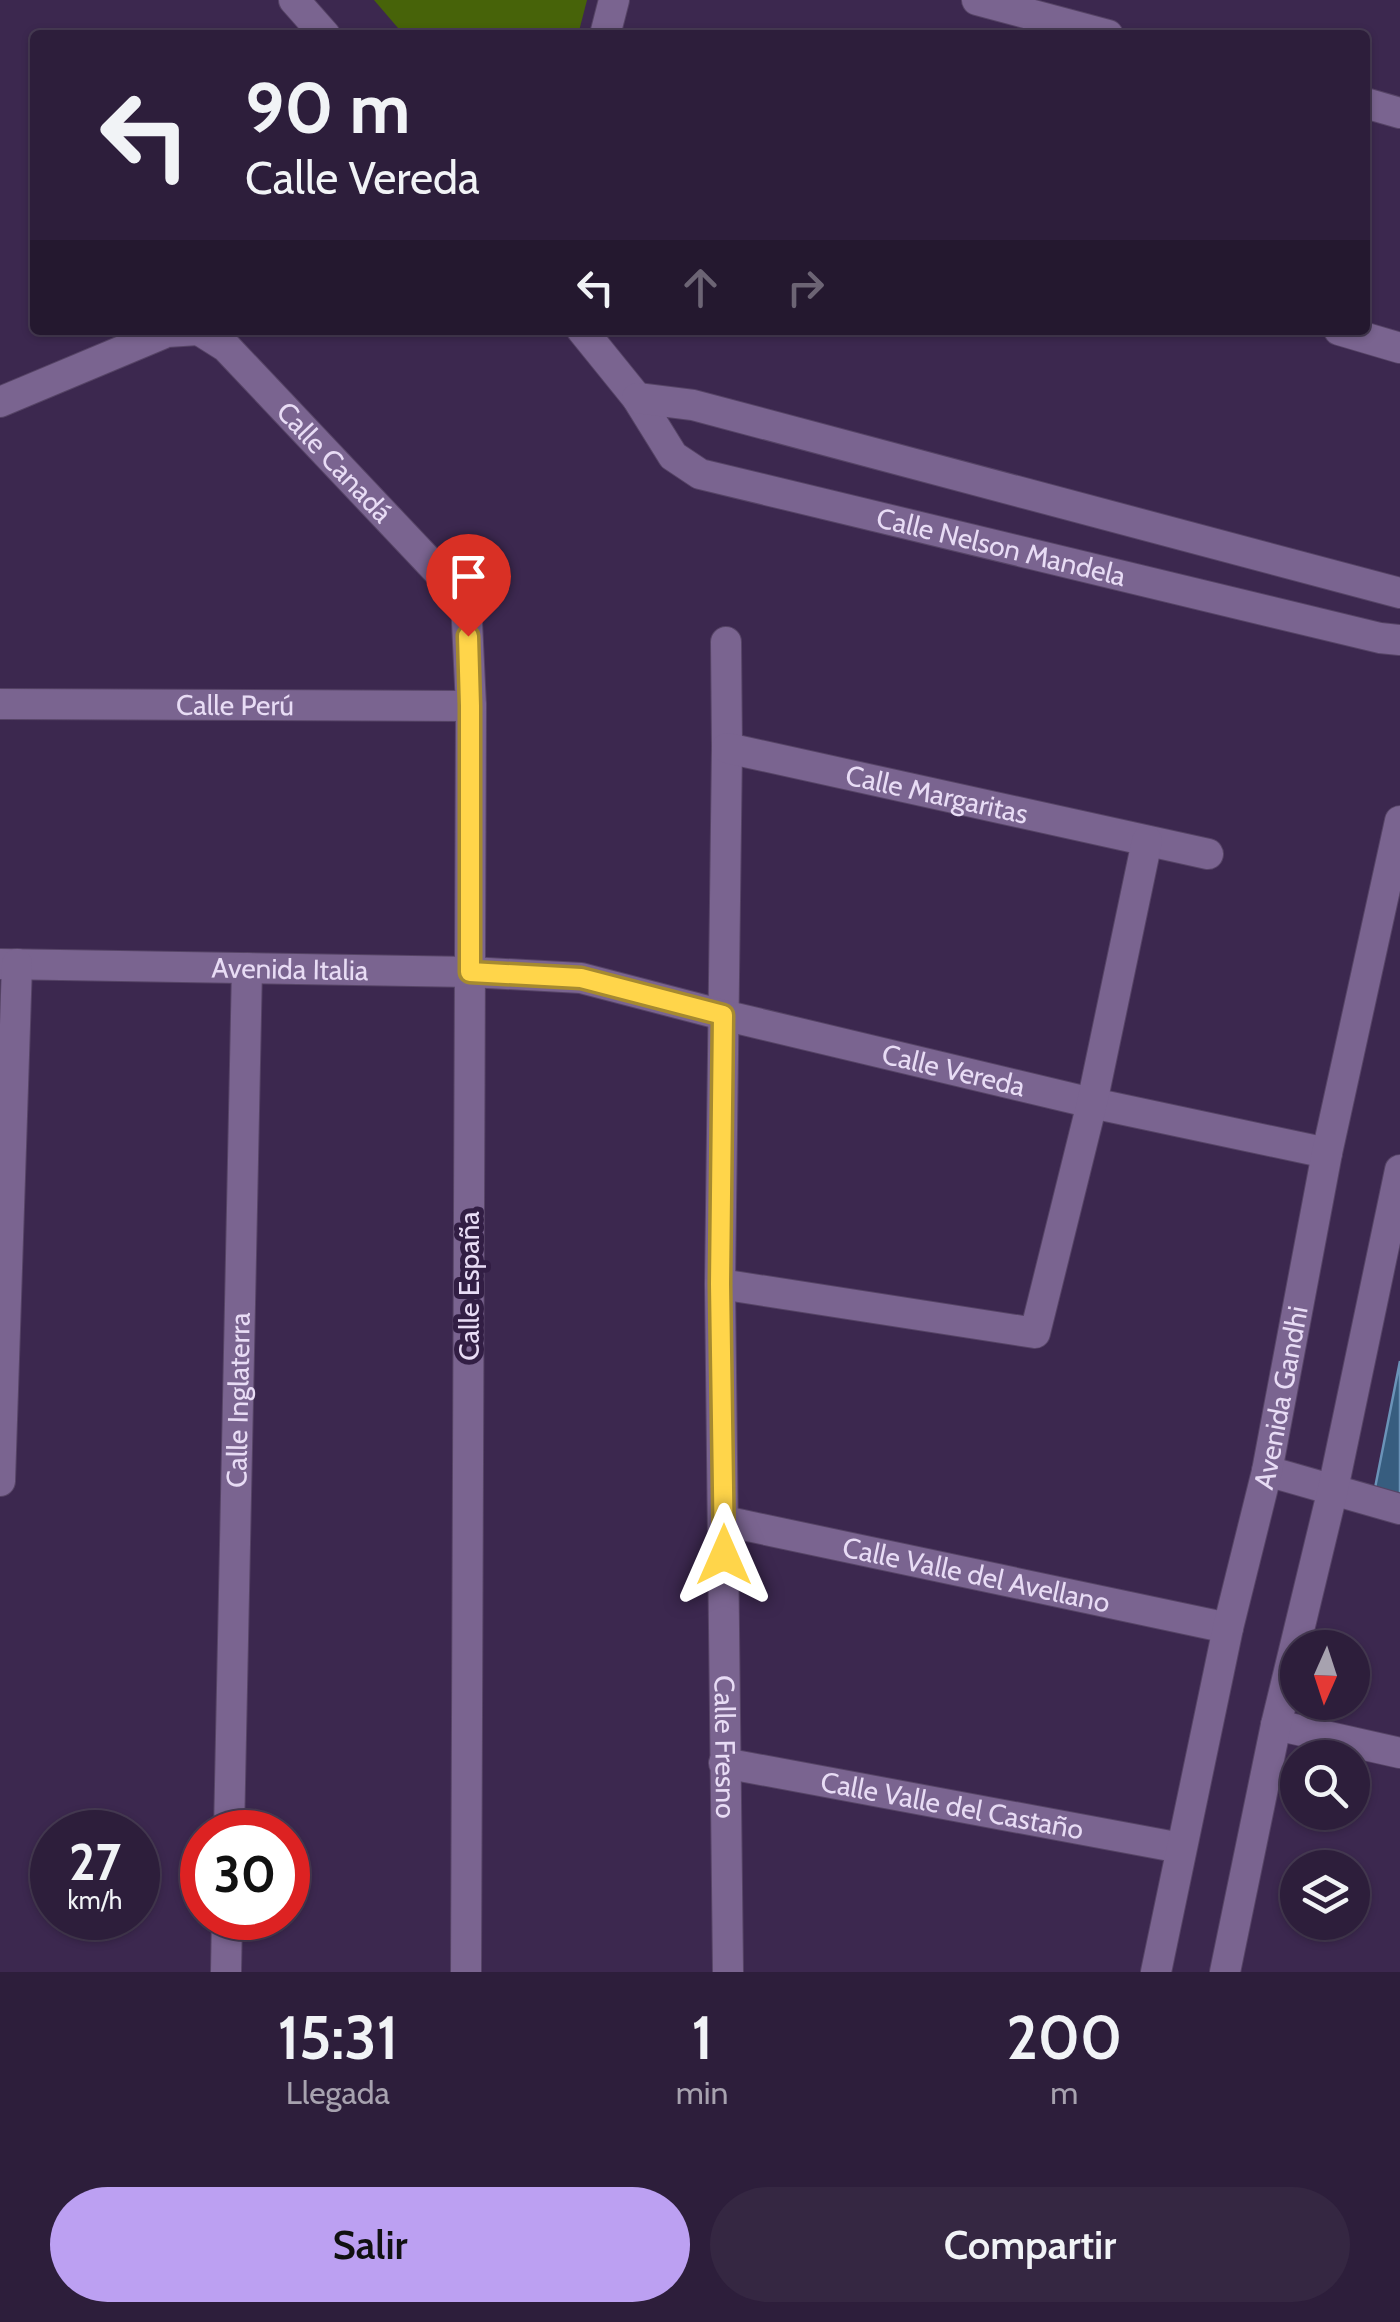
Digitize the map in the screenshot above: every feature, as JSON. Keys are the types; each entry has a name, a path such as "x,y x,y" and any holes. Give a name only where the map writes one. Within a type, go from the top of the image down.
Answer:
{"street":[{"path":"294,0 321,30"},
{"path":"606,30 614,0"},
{"path":"977,0 1089,30"},
{"path":"1370,104 1400,112"},
{"name":"Calle Canadá","path":"0,402 160,335"},
{"name":"Calle Canadá","path":"207,335 226,346 466,601"},
{"name":"Calle Nelson Mandela","path":"586,335 637,398 673,456 700,474 1361,634 1400,640"},
{"path":"1356,335 1400,348"},
{"name":"Calle Nelson Mandela","path":"637,398 694,405 1400,593"},
{"name":"Calle España","path":"466,601 470,706 466,1972"},
{"name":"Calle Fresno","path":"726,642 720,1284 728,1972"},
{"name":"Calle Perú","path":"0,704 470,706"},
{"name":"Calle Margaritas","path":"728,748 1208,854"},
{"name":"Avenida Gandhi","path":"1156,1972 1228,1628 1267,1470 1327,1153 1400,820"},
{"path":"720,1284 1036,1333 1092,1103 1148,841"},
{"path":"0,1481 8,964"},
{"name":"Avenida Italia","path":"8,964 470,972 581,978"},
{"name":"Calle Inglaterra","path":"229,1810 248,968"},
{"name":"Calle Vereda","path":"581,978 1092,1103 1327,1153"},
{"path":"1225,1972 1400,1170"},
{"path":"1267,1470 1400,1509"},
{"name":"Calle Valle del Avellano","path":"724,1521 1228,1628"},
{"path":"1276,1726 1400,1753"},
{"name":"Calle Valle del Castaño","path":"724,1763 1181,1848"},
{"path":"226,1972 227,1940"}],"green space":[{"path":"374,0 587,0 579,30 400,30"}],"building":[{"path":"1400,1361 1400,1494 1375,1488"}],"route":[{"path":"468,636 470,972 581,978 723,1015 720,1284 724,1555"}]}
